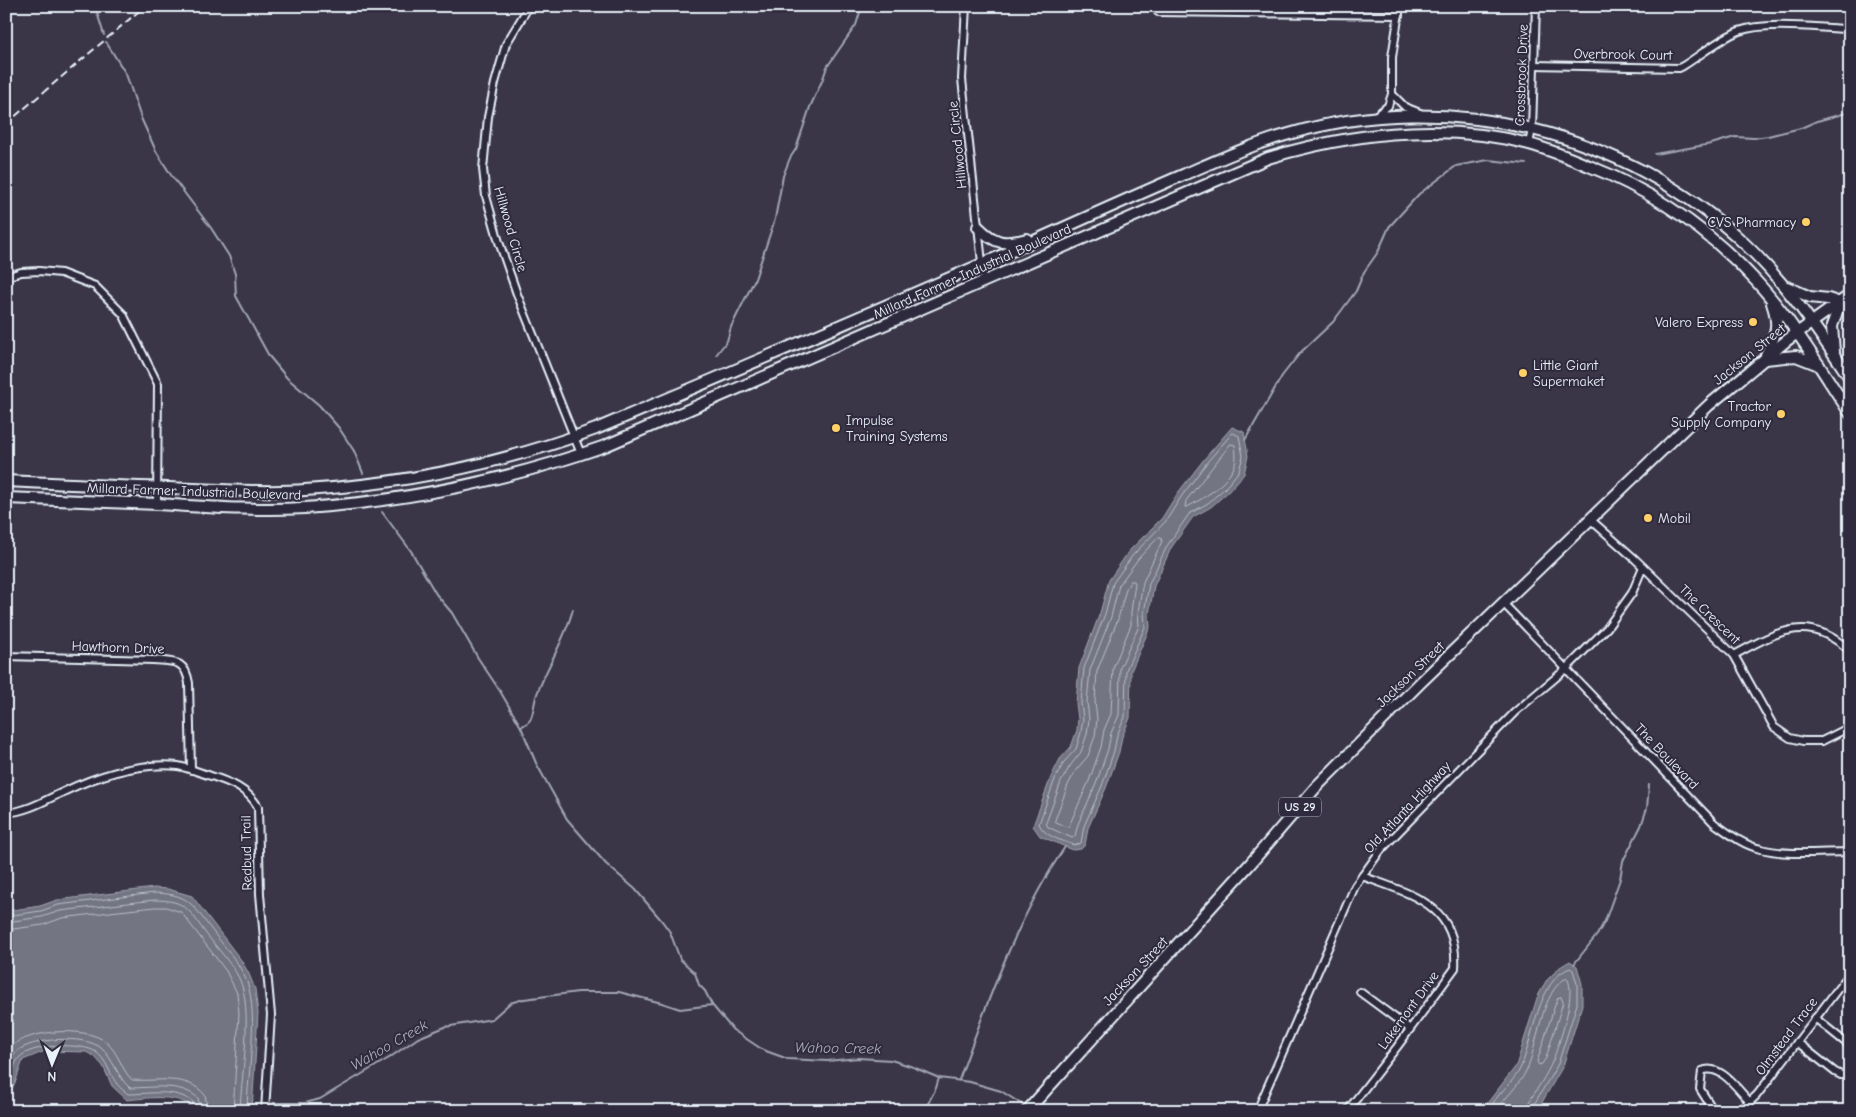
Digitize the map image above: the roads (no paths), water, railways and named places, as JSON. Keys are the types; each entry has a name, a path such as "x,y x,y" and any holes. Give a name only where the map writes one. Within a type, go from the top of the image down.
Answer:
{"main road":[{"name":"Millard Farmer Industrial Boulevard","path":"6,481 157,488 257,491 303,490 380,483 443,473 488,463 574,437 681,393 1165,183 1270,140 1325,125 1374,117 1426,116 1469,118 1532,128 1602,151 1643,170 1696,204 1729,230 1758,257 1812,321 1850,378"},
{"name":"Millard Farmer Industrial Boulevard","path":"6,498 240,509 304,508 364,503 470,485 530,470 605,446 1268,158 1318,144 1370,136 1427,132 1468,134 1529,144 1597,169 1648,193 1666,204 1728,252 1770,297 1797,332 1850,413"},
{"path":"978,227 986,235 1004,243 1050,234"},
{"path":"1784,286 1810,297 1828,299 1840,303 1832,326 1835,356"},
{"name":"Jackson Street","path":"1027,1111 1250,864 1317,786 1421,682 1709,405 1745,373 1797,332 1850,295"},
{"path":"1764,359 1776,333 1777,324 1770,297"},
{"path":"1764,359 1796,356 1819,365"}],"street":[{"name":"Hillwood Circle","path":"528,6 506,44 495,83 488,117 484,161 485,187 499,242 517,294 580,454"},
{"name":"Hillwood Circle","path":"966,6 962,79 984,281"},
{"path":"1374,117 1388,106 1392,94 1392,57 1400,6"},
{"name":"Crossbrook Drive","path":"1529,144 1532,128 1536,6"},
{"path":"1158,12 1301,10 1398,15"},
{"name":"Overbrook Court","path":"1534,65 1679,68 1731,35 1752,27 1850,29"},
{"path":"1392,94 1406,107 1426,116"},
{"path":"6,277 21,272 61,273 95,286 123,314 158,384 157,504"},
{"name":"The Crescent","path":"1591,520 1643,567 1734,655 1774,726 1790,738 1804,741 1822,741 1849,728"},
{"name":"Old Atlanta Highway","path":"1257,1111 1355,886 1380,850 1515,712 1566,669 1607,628 1632,593 1643,567"},
{"name":"The Boulevard","path":"1503,603 1714,823 1739,840 1760,849 1782,852 1850,852"},
{"path":"1734,655 1769,636 1796,628 1813,630 1829,636 1850,651"},
{"name":"Hawthorn Drive","path":"6,656 153,660 183,665 190,683 191,770"},
{"name":"Redbud Trail","path":"6,813 21,812 94,778 113,772 130,768 161,765 191,770 232,783 248,795 258,807 260,894 271,1015 264,1111"},
{"name":"Lakemont Drive","path":"1347,1111 1455,968 1454,939 1448,926 1436,909 1418,898 1362,876"},
{"name":"Olmstead Trace","path":"1740,1111 1757,1095 1850,973"},
{"path":"1360,992 1410,1028"},
{"path":"1815,1018 1850,1046"},
{"path":"1797,1042 1835,1072 1841,1075 1850,1074"},
{"path":"1714,1111 1700,1089 1702,1071 1711,1069 1723,1075 1750,1102"}],"water":[{"path":"1232,427 1244,432 1248,456 1244,474 1211,507 1193,517 1171,548 1154,586 1149,614 1150,627 1131,671 1130,718 1122,737 1119,752 1106,788 1088,828 1085,845 1081,849 1073,850 1040,836 1033,826 1051,777 1060,759 1071,747 1077,730 1076,703 1079,668 1100,613 1109,580 1129,551 1162,518 1177,494"},
{"path":"154,888 168,889 192,896 241,960 249,974 255,989 258,1013 252,1111 189,1111 189,1105 175,1099 142,1098 127,1100 112,1086 103,1066 94,1056 86,1052 45,1051 23,1060 15,1083 6,1099 6,911 40,906 57,900"},
{"path":"1570,961 1577,966 1582,984 1582,1005 1563,1066 1537,1111 1484,1111 1485,1106 1516,1066 1537,998 1546,981 1560,967"}],"waterway":[{"path":"95,6 104,35"},
{"path":"716,355 727,341 731,327 755,279 775,219 783,176 790,158 796,149 810,107 827,67 856,25 862,6"},
{"path":"106,42 126,74 141,118 156,151 229,256 235,274 236,296 269,356 287,378 319,405 339,428 354,451 363,473"},
{"path":"1655,154 1711,144 1735,137 1754,138 1768,136 1801,128 1817,121 1850,112"},
{"path":"1245,440 1282,376 1300,353 1333,322 1356,291 1364,272 1378,252 1389,227 1419,194 1456,166 1488,160 1526,164"},
{"path":"382,512 411,551 436,594 452,613 500,691 521,727 536,763 567,819 606,864 635,889 662,921 670,932 680,959 695,973 699,985 705,991 712,1005 733,1030 763,1050 788,1059 827,1061 858,1058 891,1060 939,1078 970,1082 1001,1091 1023,1105"},
{"path":"521,727 530,720 537,694 566,631 573,609"},
{"path":"1574,964 1597,935 1605,921 1620,879 1623,861 1641,826 1647,808 1649,785"},
{"path":"959,1080 993,990 1018,931 1032,902 1065,847"},
{"name":"Wahoo Creek","path":"273,1103 305,1103 320,1099 389,1058 418,1038 445,1027 492,1019 510,1003 524,999 578,992 619,992 680,1009 712,1005"},
{"path":"924,1111 939,1078"}],"railway":[{"path":"6,124 145,6"}],"place":[{"name":"CVS Pharmacy","path":"1806,222"},
{"name":"Valero Express","path":"1753,322"},
{"name":"Little Giant Supermaket","path":"1523,373"},
{"name":"Tractor Supply Company","path":"1781,414"},
{"name":"Impulse Training Systems","path":"836,428"},
{"name":"Mobil","path":"1648,518"}]}
